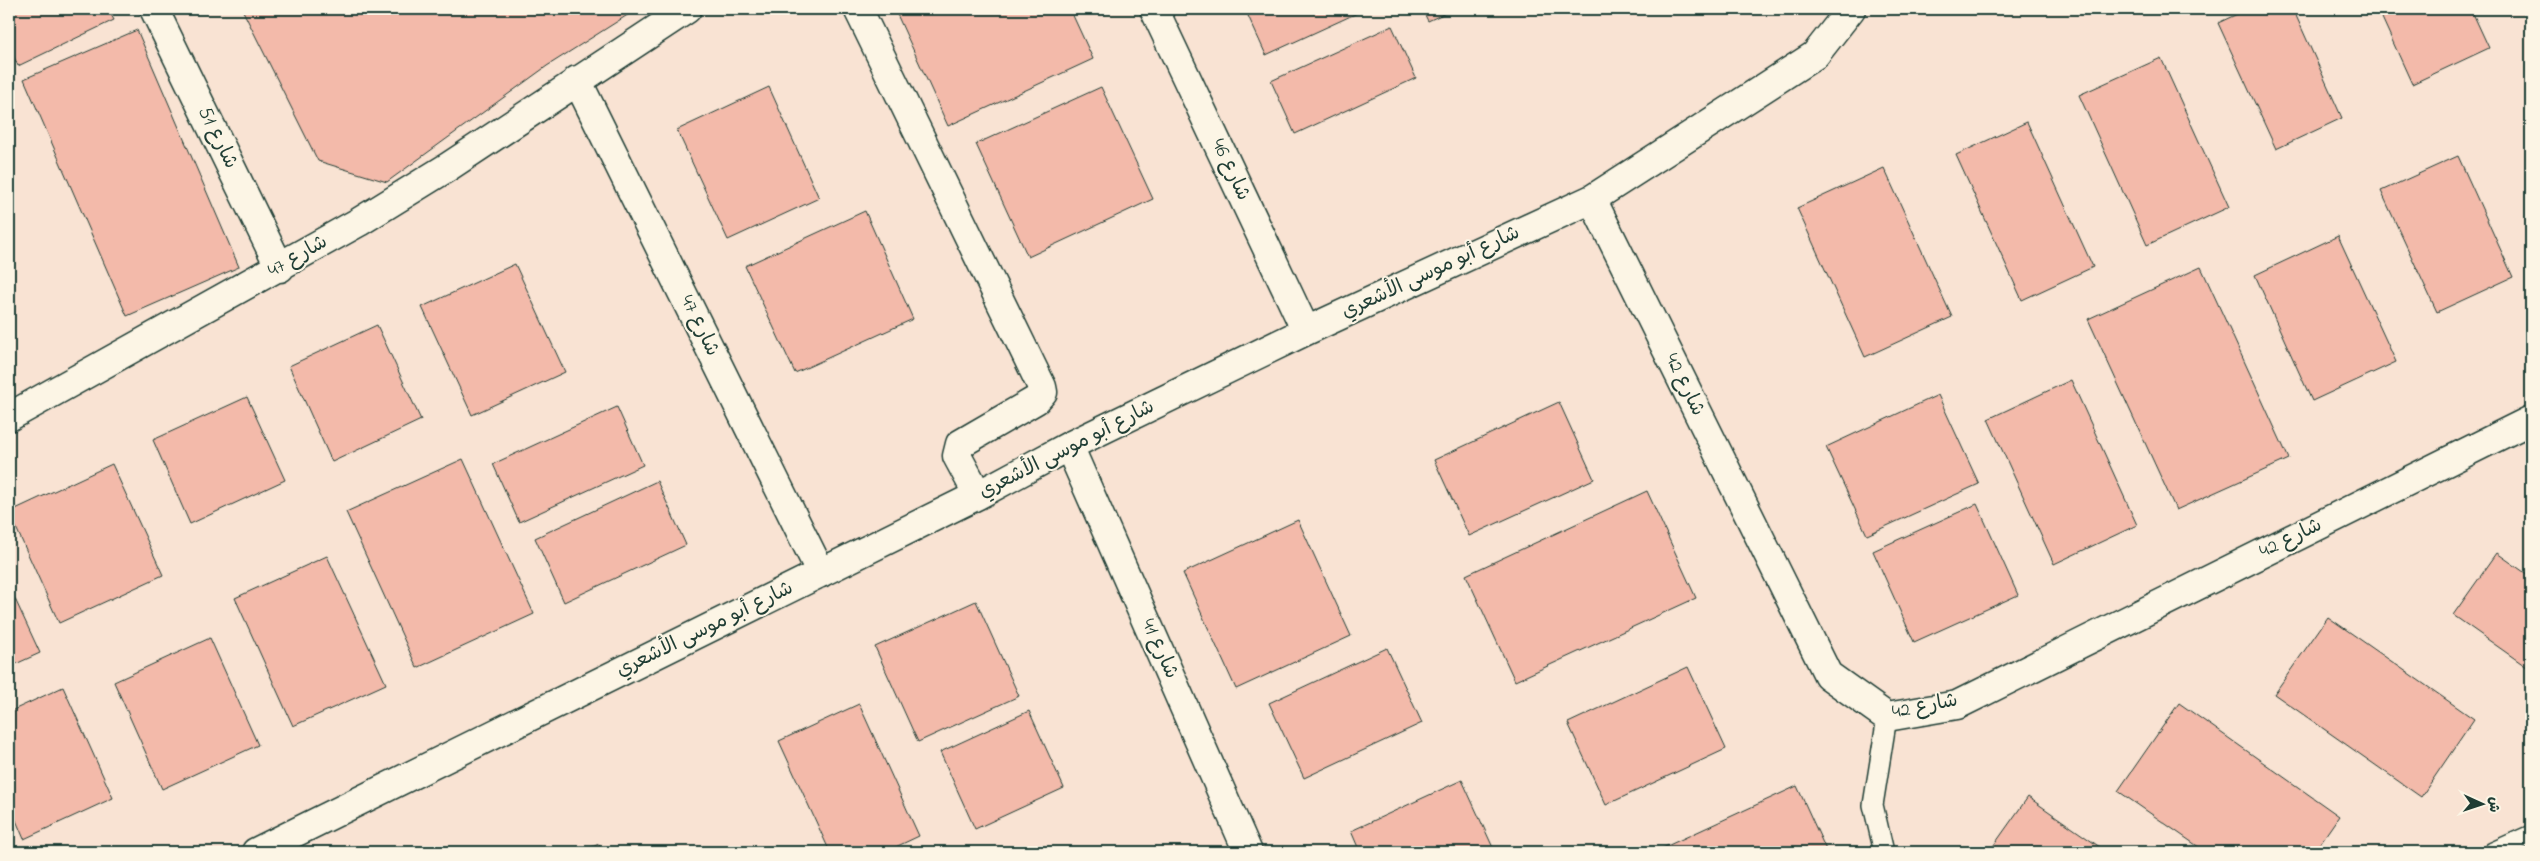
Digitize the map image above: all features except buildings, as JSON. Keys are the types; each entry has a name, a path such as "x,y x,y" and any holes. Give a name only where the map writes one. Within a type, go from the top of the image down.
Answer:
{"street":[{"name":"شارع 51","path":"154,9 280,268"},
{"name":"شارع 47","path":"9,417 280,268 448,167 687,9"},
{"path":"858,9 1042,387 1043,392 1036,400 960,444 957,456 978,495"},
{"name":"شارع 46","path":"1154,9 1306,331"},
{"name":"شارع أبو موسى الأشعري","path":"256,852 978,495 1069,446 1306,331 1592,199 1815,55 1851,9"},
{"name":"شارع 47","path":"578,80 821,573"},
{"name":"شارع 42","path":"1592,199 1828,675 1887,718 1957,705 2531,420"},
{"name":"شارع 41","path":"1069,446 1248,852"}],"lane":[{"path":"1884,852 1873,805 1887,718"},
{"path":"2494,852 2531,835"}]}
